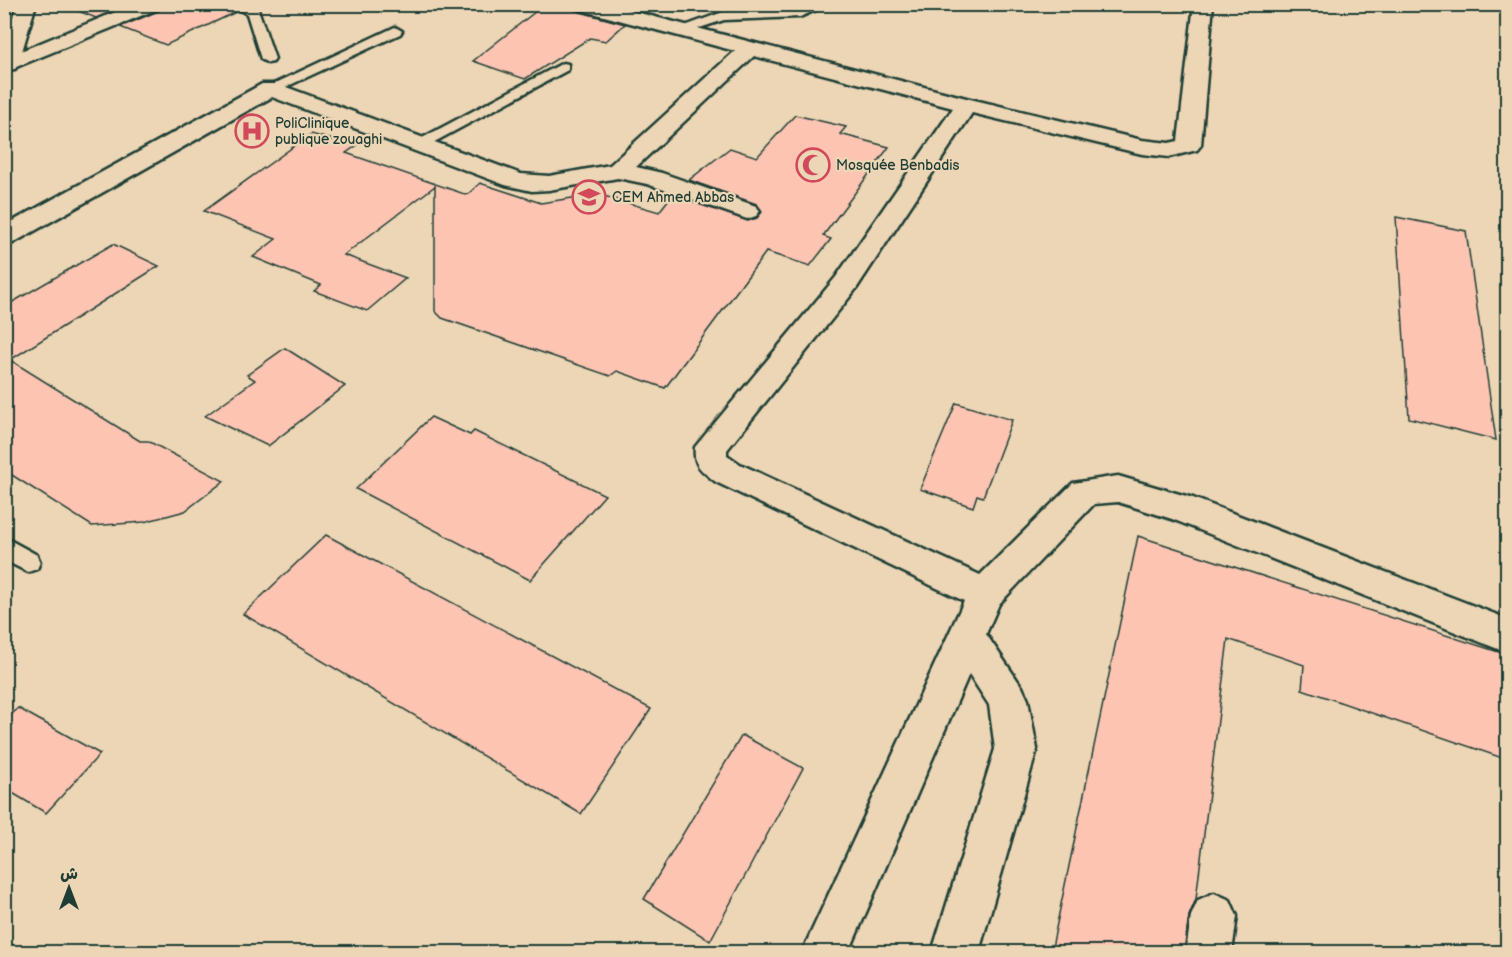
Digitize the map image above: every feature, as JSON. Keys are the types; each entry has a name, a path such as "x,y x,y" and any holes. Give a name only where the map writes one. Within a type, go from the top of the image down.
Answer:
{"street":[{"path":"6,66 27,4"},
{"path":"6,66 153,4"},
{"path":"581,4 619,10 749,49 966,105 1142,147 1169,150 1189,145 1204,4"},
{"path":"618,171 749,49"},
{"path":"4,237 270,89 514,180 532,184 618,171 653,178 747,211"},
{"path":"966,105 846,283 711,447 710,460 728,472 985,594"},
{"path":"825,952 985,594 1084,492 1118,489 1181,508 1508,636"},
{"path":"956,952 1016,749 1008,700 967,638"}],"lane":[{"path":"236,4 253,12 268,59"},
{"path":"681,30 723,16 800,13 824,4"},
{"path":"270,89 395,31"},
{"path":"418,144 563,67"},
{"path":"4,547 28,562"}],"building":[{"path":"68,4 128,4 96,18 68,7"},
{"path":"164,4 228,4 238,11 166,45 120,27 161,10"},
{"path":"545,4 570,4 573,10 625,24 606,41 590,38 525,79 473,61"},
{"path":"795,115 846,127 840,134 889,147 823,236 831,239 810,266 766,252 665,388 617,371 610,376 442,318 435,311 435,186 344,255 406,278 367,311 314,291 321,285 253,257 276,239 204,211 311,134 356,146 346,153 467,195 480,183 541,203 597,194 659,212 672,195 748,221 757,218 762,212 757,204 689,180 730,148 757,157"},
{"path":"1396,217 1466,231 1496,440 1409,418"},
{"path":"113,244 159,266 10,360 140,441 148,441 224,481 185,511 144,522 92,526 4,470 4,307"},
{"path":"285,348 345,386 268,446 205,416 255,380 247,375"},
{"path":"956,403 1012,420 983,497 977,495 973,507 920,489"},
{"path":"431,417 470,435 474,431 605,495 530,580 356,489"},
{"path":"326,535 651,709 581,814 243,614"},
{"path":"1138,536 1508,655 1508,760 1302,689 1304,665 1228,639 1196,899 1189,916 1184,952 1051,952"},
{"path":"18,708 100,754 46,813 4,788 4,722"},
{"path":"742,735 803,768 710,941 644,899"}],"place":[{"name":"PoliClinique publique zouaghi","path":"252,131"},
{"name":"Mosquée Benbadis","path":"813,165"},
{"name":"CEM Ahmed Abbas","path":"589,197"}]}
